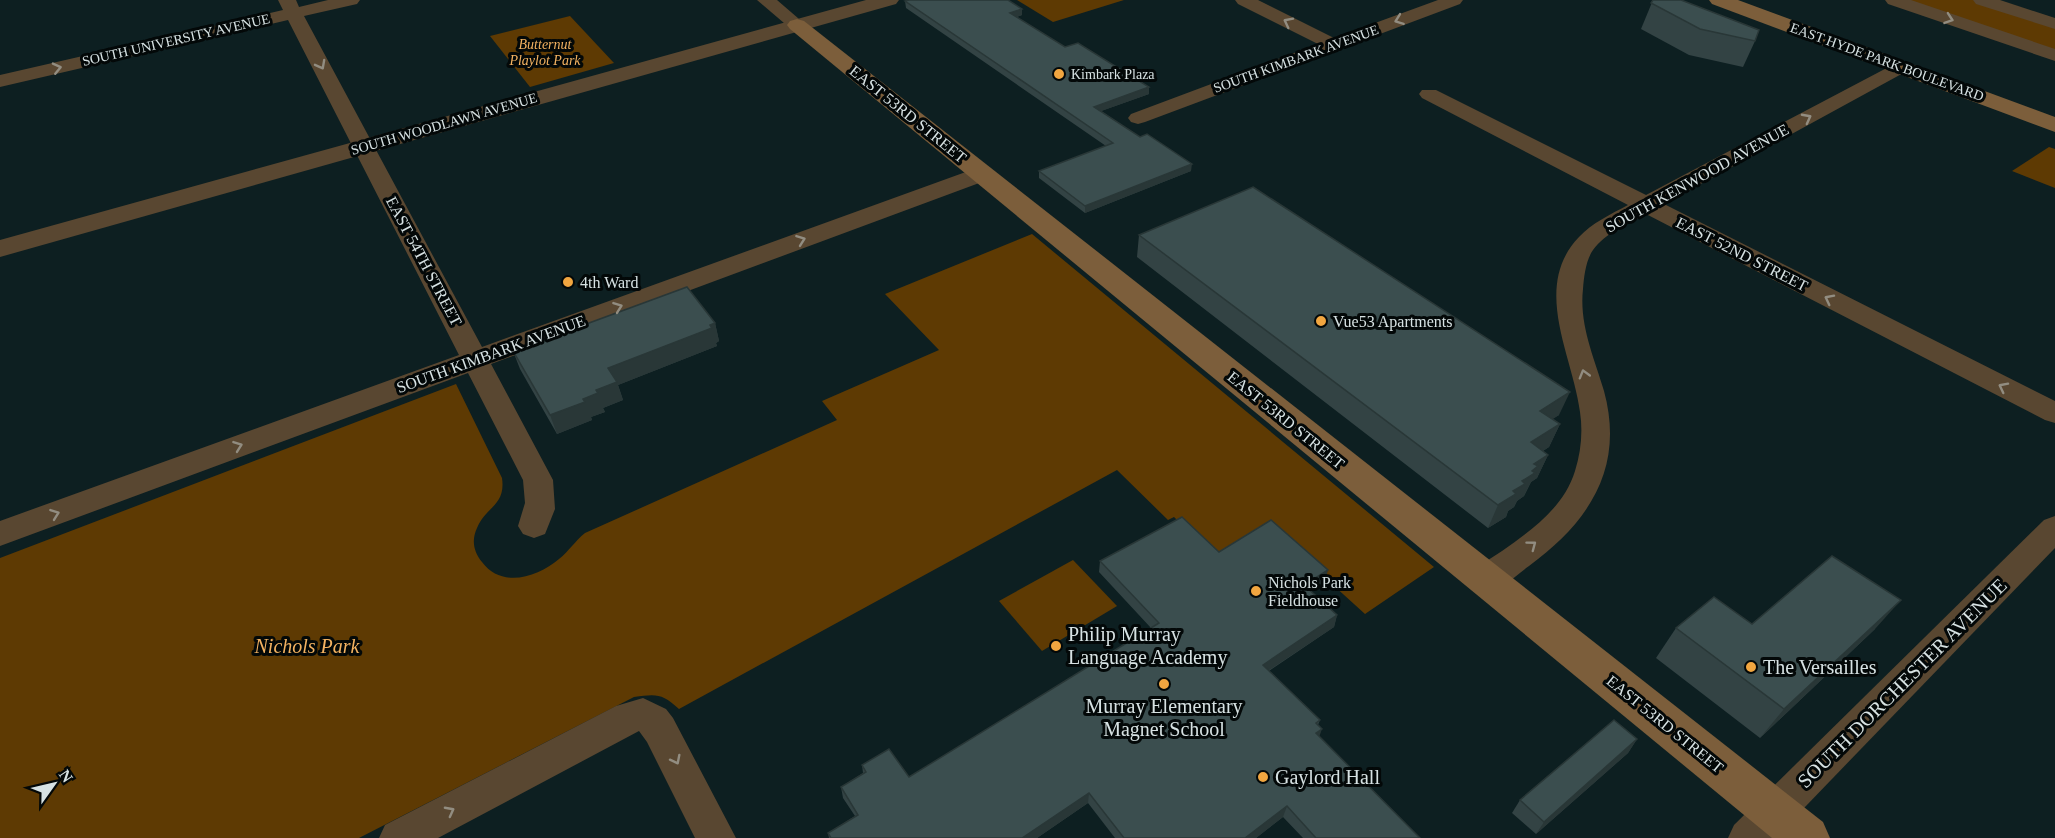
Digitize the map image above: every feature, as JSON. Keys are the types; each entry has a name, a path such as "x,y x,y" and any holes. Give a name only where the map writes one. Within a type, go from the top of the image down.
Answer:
{"main road":[{"name":"EAST HYDE PARK BOULEVARD","path":"1719,0 2055,125"},
{"name":"EAST 53RD STREET","path":"797,26 1485,580 1776,829"}],"street":[{"name":"SOUTH UNIVERSITY AVENUE","path":"0,81 290,7 351,0"},
{"name":"EAST 53RD STREET","path":"766,0 797,26"},
{"name":"SOUTH WOODLAWN AVENUE","path":"0,249 889,0"},
{"path":"1244,0 1333,45"},
{"name":"SOUTH KIMBARK AVENUE","path":"1138,118 1454,0"},
{"path":"1894,0 2055,55"},
{"path":"1982,0 2055,24"},
{"name":"EAST 54TH STREET","path":"290,7 538,480 542,496 541,510 534,526"},
{"name":"SOUTH KENWOOD AVENUE","path":"1485,580 1557,526 1574,505 1587,481 1594,456 1596,429 1589,389 1570,333 1569,291 1581,249 1593,236 1645,205 1900,67"},
{"name":"EAST 52ND STREET","path":"1429,94 2055,413"},
{"name":"SOUTH KIMBARK AVENUE","path":"0,534 982,174"},
{"name":"SOUTH DORCHESTER AVENUE","path":"1776,829 2055,528"},
{"path":"399,838 618,722 643,714 653,720 660,730 716,838"}],"green space":[{"path":"1017,0 1124,0 1053,22"},
{"path":"1901,0 1974,0 2055,26 2055,52"},
{"name":"Butternut Playlot Park","path":"570,16 614,63 530,87 490,36"},
{"path":"2049,147 2055,149 2055,188 2012,171"},
{"name":"Nichols Park","path":"1032,234 1434,567 1365,614 1267,525 1214,556 1174,517 1168,520 1117,470 679,709 663,697 648,695 634,697 359,838 0,838 0,558 456,384 502,478 501,495 481,521 475,533 475,550 490,570 500,575 510,578 531,575 559,559 585,533 837,420 822,401 939,350 885,294"},
{"path":"1073,560 1117,606 1042,651 999,601"}],"building":[{"name":"Kimbark Plaza","path":"1008,0 1022,9 1010,13 1065,47 1078,43 1149,87 1094,107 1140,137 1147,134 1192,164 1085,206 1039,171 1113,143 905,1"},
{"path":"1653,0 1681,0 1759,30 1755,41 1700,29 1651,3"},
{"path":"1253,187 1570,392 1540,411 1560,424 1531,442 1548,455 1534,464 1538,466 1532,471 1535,473 1522,481 1525,484 1513,491 1516,494 1498,505 1139,235"},
{"path":"687,287 715,323 710,325 712,328 608,368 617,382 596,390 598,393 583,399 585,402 550,415 513,351"},
{"name":"Murray Elementary Magnet School","path":"1182,517 1219,552 1271,520 1328,570 1304,585 1337,615 1263,665 1320,720 1316,723 1322,729 1316,733 1420,838 1316,838 1287,806 1245,838 1124,838 1089,793 1022,838 831,838 828,833 858,815 841,787 866,772 862,765 889,749 909,777 1159,623 1100,561"},
{"name":"The Versailles","path":"1832,556 1901,600 1784,709 1676,628 1714,597 1752,624"},
{"path":"1614,720 1637,739 1544,822 1520,800"}],"place":[{"name":"Kimbark Plaza","path":"1059,74"},
{"name":"4th Ward","path":"568,282"},
{"name":"Vue53 Apartments","path":"1321,321"},
{"name":"Nichols Park Fieldhouse","path":"1256,591"},
{"name":"Philip Murray Language Academy","path":"1056,646"},
{"name":"The Versailles","path":"1751,667"},
{"name":"Murray Elementary Magnet School","path":"1164,684"},
{"name":"Gaylord Hall","path":"1263,777"}]}
